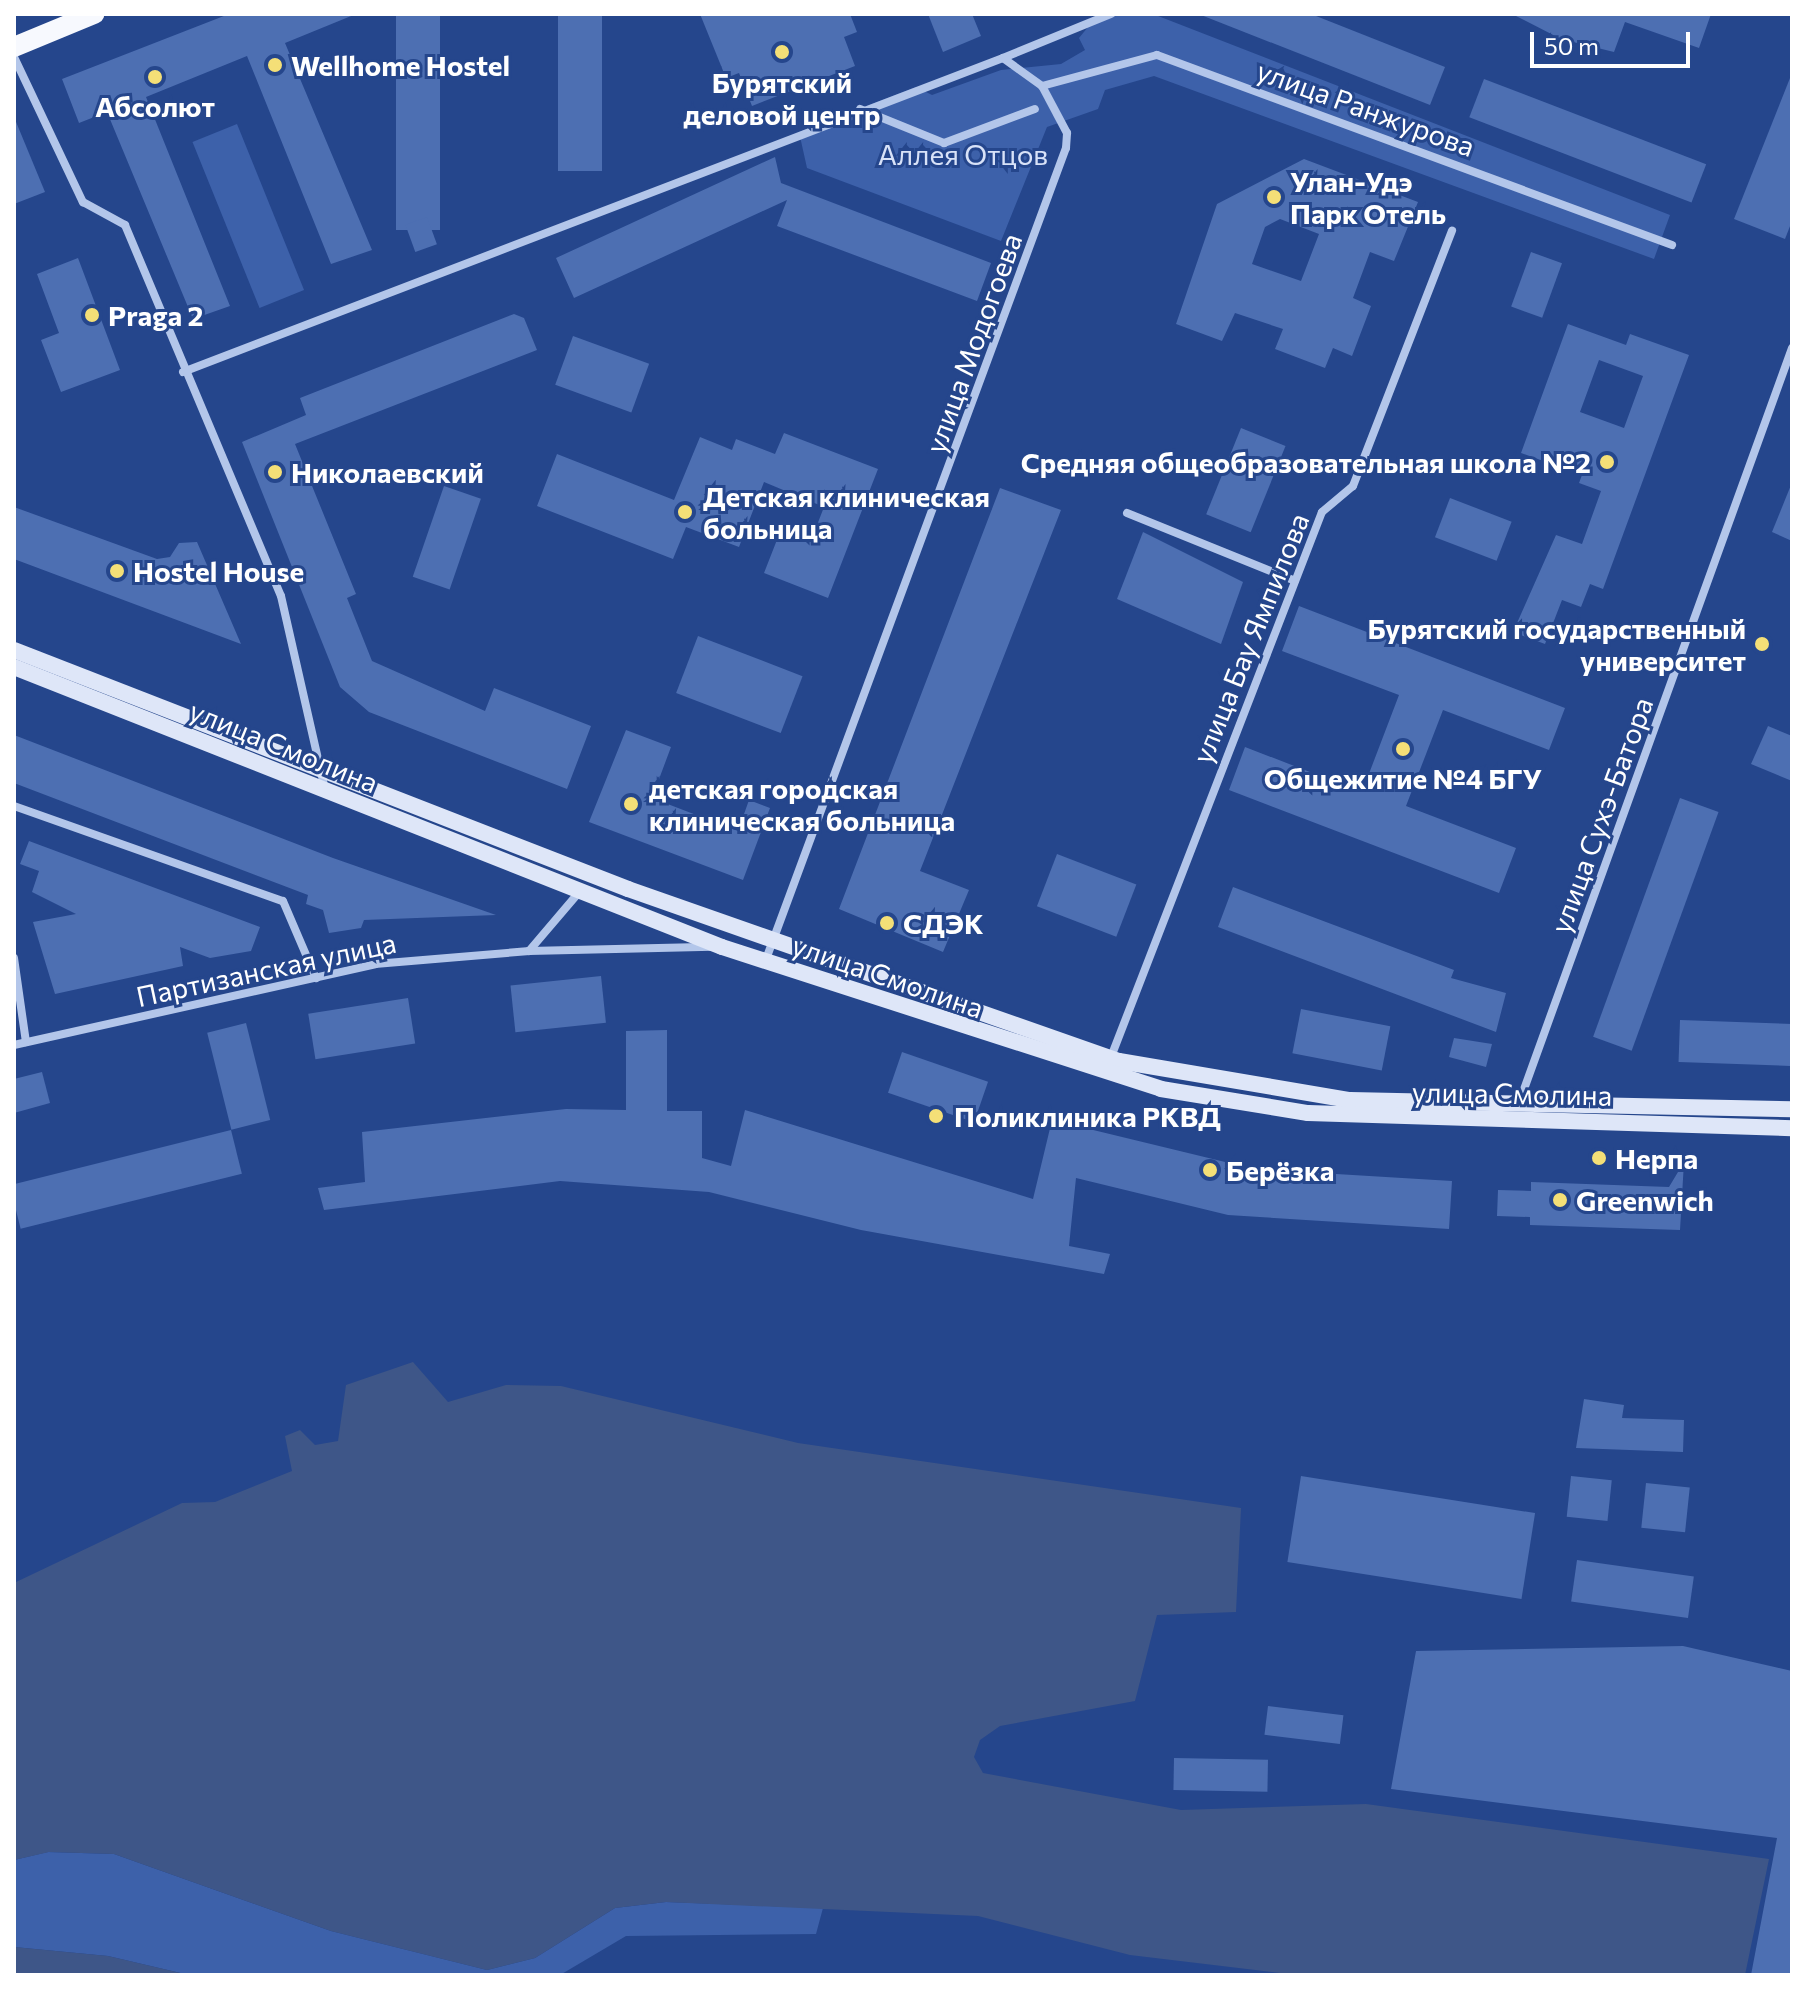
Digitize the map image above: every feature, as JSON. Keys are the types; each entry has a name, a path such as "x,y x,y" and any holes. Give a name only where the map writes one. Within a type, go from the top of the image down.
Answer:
{"main road":[{"path":"14,47 94,14"},
{"path":"14,650 772,942 1108,1066"},
{"name":"улица Смолина","path":"14,667 722,947 1235,1106 1517,1109 1792,1128"},
{"path":"1517,1109 1792,1109"}],"street":[{"path":"183,372 1111,14"},
{"name":"улица Ранжурова","path":"1042,86 1157,55 1672,245"},
{"path":"14,57 83,202 125,225 183,372 281,596 325,790"},
{"path":"1003,58 1012,70 1042,86"},
{"name":"улица Модогоева","path":"765,962 1066,148 1067,133 1042,86"},
{"path":"859,109 944,143 1035,109"},
{"name":"улица Бау Ямпилова","path":"1108,1066 1322,512 1353,486 1452,231"},
{"name":"улица Сухэ-Батора","path":"1517,1109 1792,348"},
{"path":"1127,513 1295,581"},
{"path":"14,806 283,901 316,978"},
{"path":"529,951 581,890"},
{"name":"Партизанская улица","path":"14,1045 375,964 529,951 722,947"},
{"path":"14,958 26,1042"}],"green space":[{"name":"Аллея Отцов","path":"1120,14 1153,14 1670,215 1654,259 1154,76 1105,90 1098,109 1047,127 1001,241 807,168 799,132 916,87 932,95 1001,70 1061,64 1085,50 1079,38 1088,27"},
{"path":"237,124 304,290 260,308 192,142"},
{"path":"48,1852 114,1854 331,1931 487,1970 535,1958 615,1908 666,1902 823,1908 816,1934 626,1936 560,1975 189,1975 108,1956 14,1947 14,1860"}],"shaded area":[{"path":"413,1362 448,1402 506,1385 561,1386 798,1443 1241,1508 1236,1612 1157,1615 1135,1701 1000,1726 980,1740 974,1757 983,1773 1181,1810 1366,1804 1769,1859 1745,1975 1296,1975 1130,1955 978,1916 666,1902 615,1908 535,1958 487,1970 331,1931 114,1854 49,1852 14,1860 14,1583 182,1503 215,1502 292,1471 285,1436 300,1430 315,1445 338,1441 346,1385"},
{"path":"14,1947 108,1956 189,1975 14,1975"}],"building":[{"path":"229,14 356,14 285,43 372,250 331,264 247,56 146,97 230,306 193,319 107,112 79,123 62,79"},
{"path":"396,14 440,14 440,230 396,230"},
{"path":"558,14 602,14 602,171 558,171"},
{"name":"Бурятский деловой центр","path":"700,14 850,14 857,32 844,37 855,66 752,106 739,73 726,78"},
{"path":"928,14 972,14 981,36 943,52"},
{"path":"1311,14 1445,67 1430,105 1201,15"},
{"path":"1711,14 1699,48 1625,22 1614,52 1561,39 1516,16"},
{"path":"1792,73 1792,221 1785,239 1734,219"},
{"path":"1484,79 1706,164 1691,203 1469,117"},
{"path":"14,117 45,192 14,204"},
{"path":"775,157 781,183 991,263 977,301 777,226 787,200 574,298 556,258"},
{"path":"1304,159 1418,202 1394,261 1370,252 1353,298 1371,306 1352,356 1333,348 1325,368 1275,349 1283,329 1235,313 1222,341 1176,324 1217,204","holes":["1280,219 1319,234 1301,281 1252,264 1265,227"]},
{"path":"427,217 437,244 415,252 405,225"},
{"path":"1531,252 1562,263 1542,318 1511,307"},
{"path":"78,258 120,370 61,392 41,340 59,333 37,274"},
{"path":"514,314 524,318 537,350 295,444 356,594 347,598 372,661 485,711 494,688 591,726 567,789 369,712 340,687 242,442 306,415 300,398"},
{"path":"1568,324 1626,345 1630,334 1689,355 1603,589 1590,584 1581,607 1562,600 1545,644 1513,632 1556,535 1582,544 1601,491 1579,483 1582,475 1521,453","holes":["1599,360 1643,376 1624,428 1580,412"]},
{"path":"573,336 649,364 631,413 555,385"},
{"path":"1241,428 1286,446 1251,532 1206,514"},
{"path":"784,433 878,469 828,598 764,573 782,527 812,538 824,507 764,482 739,547 686,527 673,559 537,506 557,454 674,500 700,437 732,450 736,439 775,454"},
{"path":"1792,485 1792,541 1772,532"},
{"path":"444,486 481,499 450,589 413,577"},
{"path":"1000,488 1061,510 920,871 969,890 943,952 839,909"},
{"path":"1450,498 1512,522 1497,561 1435,537"},
{"path":"14,507 157,559 170,557 179,543 197,542 241,644 14,559"},
{"path":"1143,532 1243,582 1221,644 1117,599"},
{"name":"Общежитие №4 БГУ","path":"1299,606 1565,708 1549,750 1443,710 1406,806 1516,848 1499,893 1229,790 1245,747 1362,792 1399,695 1282,651"},
{"path":"698,636 803,676 781,733 676,693"},
{"path":"1768,726 1792,736 1792,781 1751,764"},
{"name":"детская городская клиническая больница","path":"626,730 671,747 652,798 738,831 749,800 770,808 743,880 589,822"},
{"path":"14,735 333,858 496,915 364,920 361,928 329,933 323,910 306,904 308,895 14,783"},
{"path":"1680,798 1719,812 1632,1051 1593,1037"},
{"path":"29,841 260,927 251,951 210,958 180,947 183,966 55,994 33,922 76,914 32,892 39,871 20,864"},
{"path":"1057,854 1136,884 1116,937 1037,906"},
{"path":"1233,887 1454,970 1451,978 1506,993 1496,1032 1218,927"},
{"path":"601,976 606,1023 515,1032 510,986"},
{"path":"408,998 415,1043 315,1059 308,1014"},
{"path":"1301,1009 1390,1026 1382,1071 1292,1053"},
{"path":"1680,1020 1792,1024 1790,1066 1679,1062"},
{"path":"246,1023 270,1120 231,1130 207,1033"},
{"path":"667,1030 667,1111 702,1111 702,1158 731,1166 745,1110 1033,1199 1052,1120 1254,1169 1452,1181 1449,1229 1228,1215 1076,1178 1069,1246 1110,1254 1104,1274 861,1230 709,1192 560,1181 324,1210 318,1188 365,1182 362,1132 566,1109 626,1110 626,1031"},
{"path":"1454,1038 1492,1044 1486,1067 1449,1057"},
{"path":"902,1052 988,1082 974,1122 888,1093"},
{"path":"42,1072 50,1103 14,1113 14,1079"},
{"path":"231,1130 242,1174 21,1229 14,1202 14,1184"},
{"path":"1684,1162 1680,1230 1530,1225 1530,1217 1497,1216 1498,1190 1531,1191 1531,1182 1669,1187"},
{"path":"1584,1399 1624,1405 1622,1418 1684,1420 1683,1452 1576,1448"},
{"path":"1301,1476 1535,1513 1521,1599 1287,1562"},
{"path":"1571,1476 1612,1480 1607,1521 1567,1517"},
{"path":"1646,1483 1690,1488 1685,1532 1641,1528"},
{"path":"1577,1560 1694,1576 1688,1618 1571,1602"},
{"path":"1683,1646 1792,1671 1792,1975 1751,1975 1777,1838 1391,1789 1416,1651"},
{"path":"1268,1706 1343,1715 1340,1744 1264,1735"},
{"path":"1174,1758 1268,1760 1267,1792 1173,1790"}],"place":[{"name":"Бурятский деловой центр","path":"782,52"},
{"name":"Wellhome Hostel","path":"275,65"},
{"name":"Абсолют","path":"155,77"},
{"name":"Улан-Удэ Парк Отель","path":"1274,197"},
{"name":"Praga 2","path":"92,315"},
{"name":"Средняя общеобразовательная школа №2","path":"1607,462"},
{"name":"Николаевский","path":"275,472"},
{"name":"Детская клиническая больница","path":"685,512"},
{"name":"Hostel House","path":"117,571"},
{"name":"Бурятский государственный университет","path":"1762,644"},
{"name":"Общежитие №4 БГУ","path":"1403,749"},
{"name":"детская городская клиническая больница","path":"631,804"},
{"name":"СДЭК","path":"887,923"},
{"name":"Поликлиника РКВД","path":"936,1116"},
{"name":"Нерпа","path":"1599,1158"},
{"name":"Берёзка","path":"1210,1170"},
{"name":"Greenwich","path":"1560,1200"}]}
